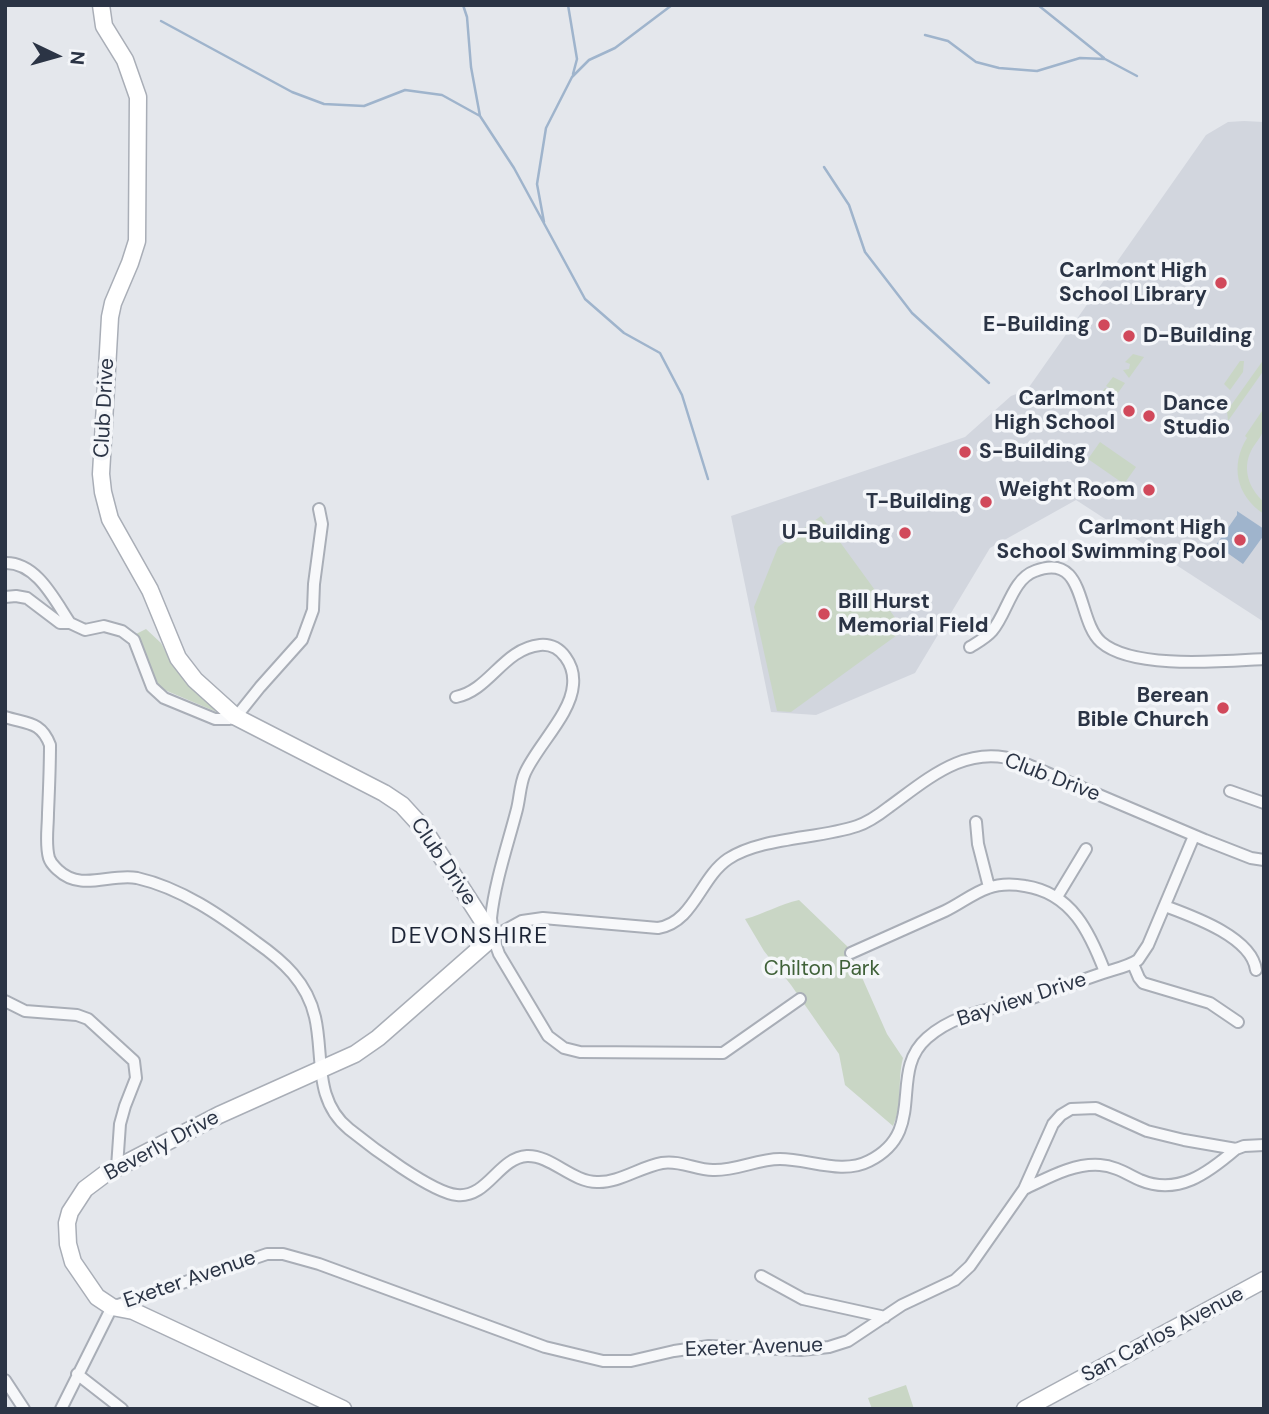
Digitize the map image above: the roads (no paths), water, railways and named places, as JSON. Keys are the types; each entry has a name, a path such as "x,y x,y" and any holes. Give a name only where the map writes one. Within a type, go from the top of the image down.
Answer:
{"street":[{"name":"Club Drive","path":"101,5 104,26 125,60 138,97 137,241 110,317 101,474 110,519 150,590 178,658 195,680 236,717 402,805 424,828 493,937 522,921 543,918 664,927 684,916 711,874 740,853 864,823 951,764 981,756 1019,761 1194,836 1251,858 1264,860"},
{"path":"5,597 27,598 60,623 70,623 85,630 104,626 122,631 134,640 152,687 164,698 215,719 236,717 302,640 313,610 322,524 319,509"},
{"path":"5,563 26,568 37,578 70,623"},
{"path":"970,646 994,629 1028,574 1052,568 1066,572 1075,581 1090,628 1102,643 1119,652 1185,663 1264,659"},
{"path":"456,697 472,691 509,657 539,645 555,648 562,653 568,660 573,676 571,696 522,779 520,799 492,910 493,937 499,954 548,1036 571,1050 723,1053 800,999"},
{"name":"Bayview Drive","path":"5,717 30,722 45,732 50,745 47,842 50,862 65,877 82,882 133,877 174,889 231,924 280,960 302,986 315,1014 321,1052 319,1071 330,1105 343,1124 444,1193 476,1193 514,1160 525,1156 541,1159 592,1182 608,1181 665,1162 711,1170 779,1159 849,1167 868,1162 891,1143 906,1110 907,1073 911,1059 918,1046 931,1034 972,1014 1032,998 1133,964"},
{"path":"1230,791 1264,803"},
{"path":"976,822 978,844 989,887"},
{"path":"1194,836 1142,955 1133,964 1143,983 1210,1003 1238,1022"},
{"path":"1057,897 1086,849"},
{"path":"851,953 947,910 989,887 1024,886 1057,897 1084,925 1105,972"},
{"path":"1165,906 1209,923 1227,935 1254,958 1256,970"},
{"name":"Beverly Drive","path":"343,1409 133,1311 112,1307 97,1297 80,1275 68,1244 67,1223 78,1198 105,1174 219,1115 355,1054 378,1038 493,937"},
{"path":"5,1001 24,1011 77,1015 88,1019 134,1061 136,1078 120,1124 117,1167"},
{"name":"Exeter Avenue","path":"112,1307 253,1257 283,1254 319,1264 545,1347 603,1361 631,1361 709,1346 801,1350 829,1348 848,1341 902,1305 955,1280 971,1266 1024,1189 1053,1124 1071,1109 1096,1108 1147,1131 1236,1149 1264,1145"},
{"path":"1024,1189 1069,1169 1097,1165 1119,1170 1147,1183 1176,1185 1203,1175 1236,1149"},
{"path":"761,1276 803,1299 885,1317"},
{"name":"San Carlos Avenue","path":"1025,1409 1263,1284"},
{"path":"61,1409 112,1307"},
{"path":"77,1374 122,1409"},
{"path":"5,1380 24,1409"}],"water":[{"name":"Carlmont High School Swimming Pool","path":"1237,511 1264,529 1264,535 1243,564 1216,545 1237,515"}],"waterway":[{"path":"463,5 467,17 471,67 480,116"},
{"path":"568,5 577,59 573,74"},
{"path":"544,222 537,184 546,128 572,77 589,60 615,48 672,5"},
{"path":"1038,5 1104,58"},
{"path":"161,21 292,92 324,104 364,106 405,90 442,95 480,116 514,168 585,299 624,333 660,353 682,395 708,479"},
{"path":"925,35 948,41 976,62 999,68 1037,71 1080,58 1105,59 1137,76"},
{"path":"824,167 849,205 865,252 912,313 989,383"}],"place":[{"name":"Carlmont High School Library","path":"1221,283"},
{"name":"E-Building","path":"1104,325"},
{"name":"D-Building","path":"1129,336"},
{"name":"Carlmont High School","path":"1129,411"},
{"name":"Dance Studio","path":"1149,416"},
{"name":"S-Building","path":"965,452"},
{"name":"Weight Room","path":"1149,490"},
{"name":"T-Building","path":"986,502"},
{"name":"U-Building","path":"905,533"},
{"name":"Carlmont High School Swimming Pool","path":"1240,540"},
{"name":"Bill Hurst Memorial Field","path":"824,614"},
{"name":"Berean Bible Church","path":"1223,708"}],"district":[{"name":"DEVONSHIRE","path":"470,937"}],"park label":[{"name":"Chilton Park","path":"822,969"}]}
